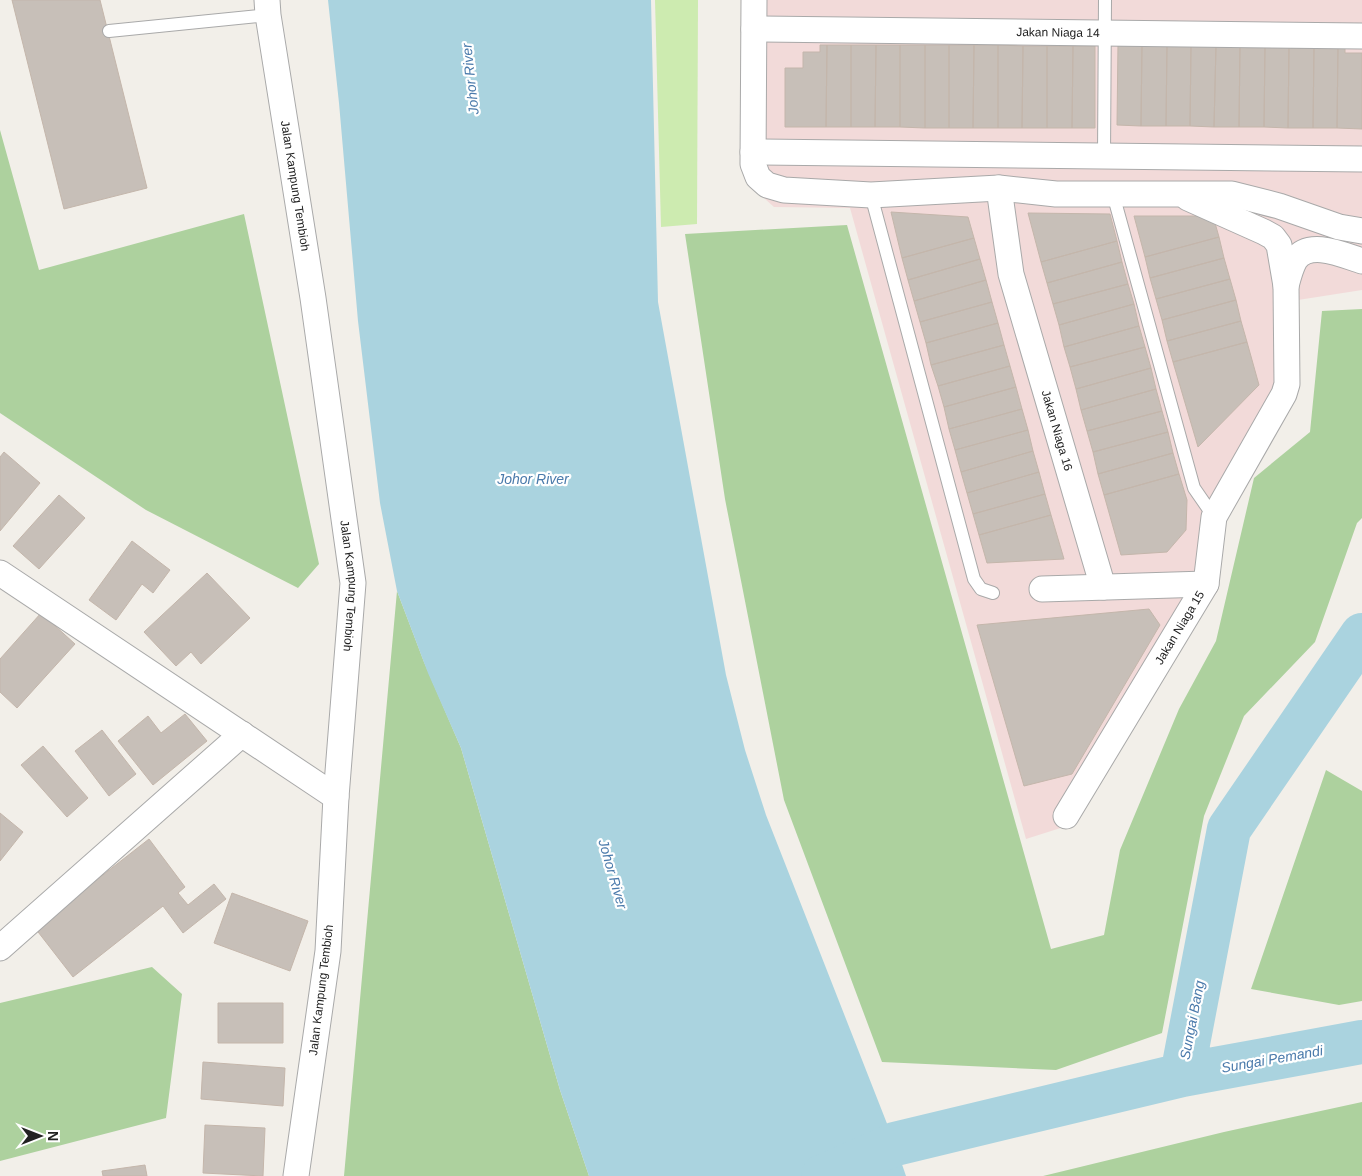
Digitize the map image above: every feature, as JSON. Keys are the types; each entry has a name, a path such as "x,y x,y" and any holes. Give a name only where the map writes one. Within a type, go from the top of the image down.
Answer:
{"street":[{"path":"754,0 753,164 758,177 767,185 784,190 871,195 999,188 1056,194 1232,194 1279,206 1339,227 1362,231"},
{"name":"Jalan Kampung Tembioh","path":"267,7 313,298 353,583 336,797 328,950 296,1176"},
{"name":"Jakan Niaga 14","path":"754,30 1362,36"},
{"path":"753,152 1362,159"},
{"name":"Jakan Niaga 16","path":"999,188 1011,274 1103,587"},
{"path":"1178,194 1273,237 1279,245 1286,286"},
{"path":"1286,286 1296,259 1304,252 1314,249 1324,250 1362,261"},
{"name":"Jakan Niaga 15","path":"1066,816 1206,584 1214,517 1284,394 1287,384 1286,286"},
{"path":"0,573 336,797"},
{"path":"1042,589 1206,584"},
{"path":"0,948 242,734"}],"lane":[{"path":"1104,156 1105,0"},
{"path":"109,31 267,7"},
{"path":"1113,194 1194,488 1214,517"},
{"path":"871,195 974,580 981,589 993,593"}],"shaded area":[{"path":"745,0 1362,0 1362,290 1298,300 1294,393 1223,526 1216,593 1070,825 1026,839 850,208 774,207 753,188"}],"green space":[{"path":"655,0 698,0 697,224 661,227"},
{"path":"0,130 39,270 244,214 319,564 298,588 146,510 0,413"},
{"path":"847,225 1051,949 1104,935 1120,850 1179,709 1216,641 1254,478 1310,432 1322,311 1362,309 1362,518 1357,523 1315,642 1244,716 1204,816 1162,1033 1056,1070 882,1062 784,800 725,499 685,234"},
{"path":"397,591 424,662 461,748 560,1090 589,1176 344,1176"},
{"path":"1326,770 1362,791 1362,1001 1339,1005 1251,989"},
{"path":"152,967 182,994 166,1118 0,1161 0,1003"},
{"path":"1362,1102 1362,1176 1043,1176 1224,1132"}],"water":[{"name":"Johor River","path":"328,0 651,0 658,302 726,675 745,750 766,815 906,1176 589,1176 560,1090 461,748 428,673 397,591 380,503 358,321"}],"building":[{"path":"12,0 100,0 147,188 64,209"},
{"path":"1118,43 1142,43 1141,126 1117,125"},
{"path":"1142,43 1167,44 1166,126 1141,126"},
{"path":"1167,44 1191,44 1190,126 1166,126"},
{"path":"1191,44 1216,45 1214,127 1190,126"},
{"path":"820,45 827,45 826,127 785,127 785,68 803,68 803,52 820,52"},
{"path":"827,45 851,45 851,127 826,127"},
{"path":"851,45 876,45 875,127 851,127"},
{"path":"876,45 900,45 900,127 875,127"},
{"path":"900,45 925,45 925,128 900,127"},
{"path":"925,45 949,45 949,128 925,128"},
{"path":"949,45 974,45 973,128 949,128"},
{"path":"974,45 998,45 998,128 973,128"},
{"path":"998,45 1023,46 1022,128 998,128"},
{"path":"1216,45 1240,45 1239,127 1214,127"},
{"path":"1240,45 1265,45 1264,127 1239,127"},
{"path":"1265,45 1289,45 1288,128 1264,127"},
{"path":"1289,45 1314,46 1313,128 1288,128"},
{"path":"1023,46 1047,46 1047,128 1022,128"},
{"path":"1047,46 1073,46 1072,128 1047,128"},
{"path":"1073,46 1095,46 1095,128 1072,128"},
{"path":"1314,46 1338,46 1337,128 1313,128"},
{"path":"1338,46 1345,46 1345,53 1362,53 1362,129 1337,128"},
{"path":"891,212 968,217 974,238 902,258"},
{"path":"1028,213 1110,214 1117,241 1041,262"},
{"path":"1134,216 1213,216 1219,237 1145,257"},
{"path":"1219,237 1224,258 1150,278 1145,257"},
{"path":"974,238 980,259 908,280 902,258"},
{"path":"1117,241 1122,262 1047,283 1041,262"},
{"path":"1224,258 1230,279 1156,299 1150,278"},
{"path":"980,259 986,280 914,301 908,280"},
{"path":"1122,262 1128,284 1053,304 1047,283"},
{"path":"1230,279 1236,300 1162,320 1156,299"},
{"path":"986,280 992,302 920,322 914,301"},
{"path":"1128,284 1134,304 1059,325 1053,304"},
{"path":"1236,300 1241,321 1167,341 1162,320"},
{"path":"992,302 998,323 926,343 920,322"},
{"path":"1134,304 1139,326 1064,347 1059,325"},
{"path":"1241,321 1247,342 1173,362 1167,341"},
{"path":"998,323 1004,345 931,365 926,343"},
{"path":"1139,326 1145,347 1070,367 1064,347"},
{"path":"1247,342 1259,385 1198,447 1173,362"},
{"path":"1004,345 1010,366 938,386 931,365"},
{"path":"1145,347 1151,368 1076,389 1070,367"},
{"path":"1010,366 1016,387 944,407 938,386"},
{"path":"1151,368 1156,389 1081,410 1076,389"},
{"path":"1016,387 1022,409 949,429 944,407"},
{"path":"1156,389 1162,411 1087,431 1081,410"},
{"path":"1022,409 1028,430 955,450 949,429"},
{"path":"1162,411 1168,432 1093,452 1087,431"},
{"path":"1028,430 1033,451 961,472 955,450"},
{"path":"1168,432 1173,453 1098,474 1093,452"},
{"path":"1033,451 1039,472 967,493 961,472"},
{"path":"4,452 40,483 0,531 0,457"},
{"path":"1173,453 1179,474 1104,495 1098,474"},
{"path":"1039,472 1045,494 973,514 967,493"},
{"path":"1179,474 1187,500 1186,530 1167,552 1121,555 1104,495"},
{"path":"1045,494 1051,515 979,535 973,514"},
{"path":"59,495 85,518 39,569 13,546"},
{"path":"1051,515 1064,559 987,563 979,535"},
{"path":"132,541 170,570 153,593 142,584 116,620 89,600"},
{"path":"207,573 250,618 201,664 191,652 176,666 144,632"},
{"path":"1149,609 1160,625 1072,774 1024,786 977,625"},
{"path":"41,613 75,644 17,708 0,692 0,659"},
{"path":"185,714 207,741 153,785 118,741 148,716 161,733"},
{"path":"102,730 136,774 109,796 75,751"},
{"path":"43,746 88,798 67,817 21,765"},
{"path":"0,813 23,832 0,861"},
{"path":"149,839 185,887 178,893 188,905 214,884 226,899 183,933 163,906 73,977 35,928"},
{"path":"232,893 308,921 290,971 214,943"},
{"path":"218,1003 283,1003 283,1043 218,1043"},
{"path":"203,1062 285,1068 283,1106 201,1099"},
{"path":"205,1125 265,1128 263,1176 203,1173"},
{"path":"145,1165 147,1176 103,1176 102,1171"}],"waterway":[{"name":"Sungai Bang","path":"823,1176 895,1144 1182,1075 1229,829 1362,635"},
{"name":"Sungai Pemandi","path":"1182,1075 1362,1042"}]}
